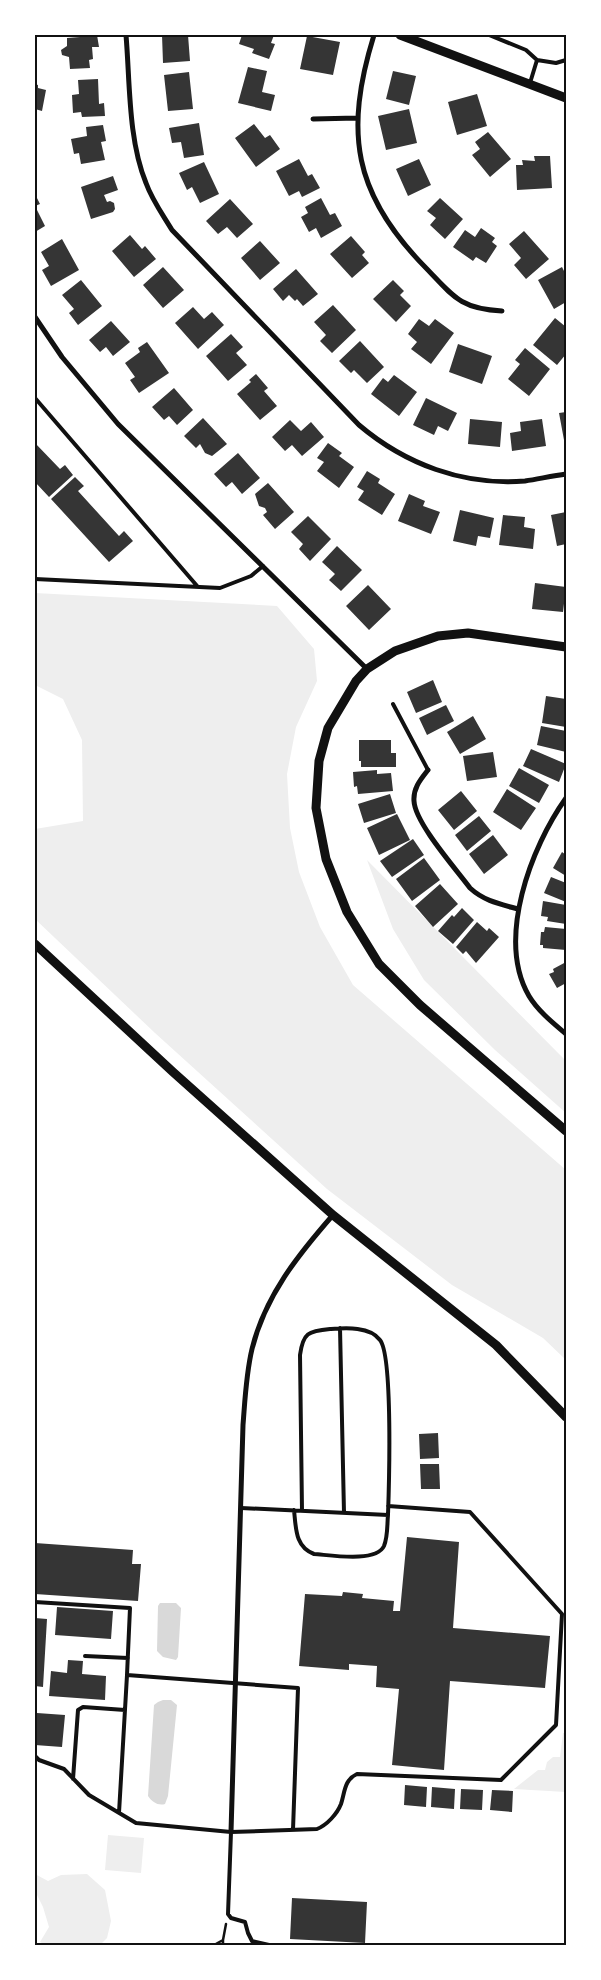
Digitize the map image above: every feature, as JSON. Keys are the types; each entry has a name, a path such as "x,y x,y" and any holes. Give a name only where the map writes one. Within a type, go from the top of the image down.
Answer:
{"street":[{"path":"126,35 137,151 146,183 158,209 172,230 359,425 379,442 411,461 458,476 493,481 525,480 566,474"},
{"path":"374,35 360,85 357,118 359,153 371,192 380,210 405,245 440,283 462,302 481,310 502,311"},
{"path":"400,35 566,98"},
{"path":"313,119 357,118"},
{"path":"35,317 62,356 118,424 367,669"},
{"path":"566,647 468,633 438,636 395,651 367,669 356,681 328,728 318,760 316,808 326,859 347,912 379,964 420,1005 566,1131"},
{"path":"428,770 417,786 414,800 417,817 470,888 491,902 518,909"},
{"path":"566,798 544,833 534,856 518,909 518,956 522,978 529,996 540,1010 566,1034"},
{"path":"35,944 173,1072 333,1215 496,1345 566,1417"},
{"path":"231,1832 240,1508 247,1373 258,1329 270,1300 289,1269 333,1215"}],"lane":[{"path":"489,35 526,50 537,60 556,63 566,60"},
{"path":"530,83 537,60"},
{"path":"35,398 198,587"},
{"path":"35,580 220,588 251,576 262,566"},
{"path":"393,704 428,770"},
{"path":"294,1510 297,1536 306,1551 314,1554 366,1557 376,1554 383,1548 388,1515 389,1443 385,1352 381,1340 373,1333 340,1328 317,1330 307,1334 302,1342 300,1355 302,1511"},
{"path":"340,1328 344,1513"},
{"path":"35,1756 39,1760 64,1769 89,1795 136,1823 231,1832 317,1830 323,1827 341,1805 346,1784 351,1777 357,1774 501,1780 556,1725 562,1614 470,1512 388,1506"},
{"path":"240,1508 388,1515"},
{"path":"35,1602 130,1608 119,1813"},
{"path":"85,1656 128,1658"},
{"path":"127,1675 298,1688 293,1830"},
{"path":"73,1779 78,1710 83,1707 125,1710"},
{"path":"231,1832 228,1914 231,1918 245,1922 252,1941 269,1945"}],"path":[{"path":"222,1945 228,1914"},
{"path":"214,1945 223,1940"}],"shaded area":[{"path":"35,593 277,606 314,649 317,681 296,727 287,774 290,828 299,872 320,927 353,985 566,1170 566,1360 543,1338 452,1285 327,1189 155,1033 35,919 35,829 83,821 82,740 63,699 35,685"},
{"path":"367,860 566,1061 566,1113 495,1050 424,980 393,929"},
{"path":"160,1603 176,1603 181,1608 178,1657 176,1660 163,1657 157,1651 158,1606"},
{"path":"163,1700 171,1700 177,1705 168,1796 165,1804 158,1804 153,1802 148,1796 154,1705"},
{"path":"563,1733 566,1733 566,1792 514,1789 538,1770 545,1770 547,1762 553,1757 560,1757"},
{"path":"108,1835 144,1838 141,1873 105,1870"},
{"path":"35,1874 48,1881 61,1875 87,1874 105,1890 111,1921 107,1938 100,1945 46,1945 40,1942 49,1927 43,1907 35,1891"}],"building":[{"path":"80,35 97,35 99,47 92,47 93,59 89,60 90,68 70,69 69,57 62,55 61,50 67,46 67,38 80,37"},
{"path":"162,35 188,35 190,61 163,63"},
{"path":"242,35 274,35 271,43 275,44 269,59 252,53 254,49 239,44"},
{"path":"307,36 340,42 333,75 300,69"},
{"path":"248,67 267,71 262,92 275,95 271,111 238,103"},
{"path":"393,71 416,76 409,105 386,99"},
{"path":"189,72 193,109 168,111 164,75"},
{"path":"98,79 99,104 104,103 105,116 82,117 81,112 73,113 72,95 79,94 78,80"},
{"path":"35,84 38,85 38,88 46,90 42,111 35,109"},
{"path":"477,94 487,126 457,135 448,102"},
{"path":"409,109 417,143 386,150 378,116"},
{"path":"199,123 204,155 184,158 181,142 172,143 169,128"},
{"path":"254,124 265,138 270,135 280,149 256,167 235,138"},
{"path":"103,125 106,141 101,142 105,160 81,164 79,153 74,154 71,139 87,136 86,127"},
{"path":"488,132 511,159 490,177 472,155 480,149 475,142"},
{"path":"534,156 550,156 552,188 517,190 516,165 523,165 522,160 535,161"},
{"path":"299,159 308,176 312,174 320,188 302,197 299,191 289,196 276,171"},
{"path":"419,159 431,185 408,196 396,169"},
{"path":"204,162 219,194 200,203 192,187 187,190 179,173"},
{"path":"113,176 118,190 104,195 107,202 114,203 115,209 113,212 91,219 81,187"},
{"path":"35,194 40,204 35,206"},
{"path":"321,198 330,215 335,213 342,226 321,238 316,228 309,232 301,217 308,213 305,207"},
{"path":"440,198 463,219 445,239 430,225 436,218 427,211"},
{"path":"230,199 253,224 237,238 227,227 218,234 206,221"},
{"path":"35,206 45,226 35,232"},
{"path":"481,228 495,238 492,242 497,246 486,263 476,257 473,261 453,247 465,230 475,237"},
{"path":"524,231 549,259 526,279 514,265 521,258 509,244"},
{"path":"130,235 142,249 145,246 156,259 134,277 112,251"},
{"path":"351,236 365,252 362,255 369,263 352,278 330,254"},
{"path":"62,239 79,270 51,286 42,270 49,266 41,252"},
{"path":"260,241 280,263 260,280 241,258"},
{"path":"163,267 184,290 163,308 143,285"},
{"path":"562,267 566,275 566,302 554,309 538,280"},
{"path":"296,269 318,294 303,306 297,299 295,301 289,295 283,301 273,289"},
{"path":"81,280 102,306 78,325 69,313 74,309 62,295"},
{"path":"393,280 404,291 400,295 411,306 396,322 373,299"},
{"path":"333,305 356,330 332,353 320,341 326,335 314,322"},
{"path":"193,307 204,319 212,312 224,325 198,349 175,323"},
{"path":"555,318 566,327 566,354 557,365 533,345"},
{"path":"419,319 429,326 435,319 454,333 431,364 411,349 417,342 408,334"},
{"path":"111,321 130,342 113,356 106,347 100,352 89,340"},
{"path":"231,334 243,347 236,353 247,365 228,381 206,356"},
{"path":"360,341 384,367 367,383 354,370 351,373 339,361"},
{"path":"147,342 169,373 139,393 130,380 135,377 125,363 140,352 138,348"},
{"path":"458,344 492,356 482,384 449,372"},
{"path":"525,348 550,369 529,396 508,379 520,364 515,360"},
{"path":"256,374 268,388 264,391 277,406 260,420 237,394 251,382 249,380"},
{"path":"394,375 417,392 399,416 371,394 383,378 388,382"},
{"path":"174,388 193,410 177,425 169,416 164,420 152,407"},
{"path":"426,398 457,413 448,431 438,426 434,435 413,425"},
{"path":"566,412 566,440 564,440 559,413"},
{"path":"203,418 227,444 212,456 205,453 200,444 196,448 184,436"},
{"path":"470,419 502,422 500,447 468,444"},
{"path":"542,419 546,446 512,451 510,433 521,431 520,422"},
{"path":"290,420 301,431 311,422 324,437 302,456 292,445 285,451 272,437"},
{"path":"35,443 60,469 65,465 73,475 49,497 35,482"},
{"path":"328,443 342,453 339,456 354,467 339,488 317,471 324,462 317,458"},
{"path":"238,453 260,478 242,494 232,482 226,487 214,474"},
{"path":"367,471 380,479 378,483 395,494 382,515 358,500 364,491 357,487"},
{"path":"75,477 84,486 78,491 119,536 124,531 133,541 109,562 51,499"},
{"path":"268,483 294,512 275,529 263,515 267,512 265,508 259,506 255,494"},
{"path":"409,494 425,501 423,506 440,512 431,534 398,521"},
{"path":"460,510 494,518 490,538 478,536 476,546 453,541"},
{"path":"566,512 566,544 557,546 551,515"},
{"path":"503,515 525,517 524,527 535,529 533,549 499,545"},
{"path":"308,516 331,539 310,561 299,549 303,544 291,532"},
{"path":"337,546 362,570 341,591 329,580 335,574 322,562"},
{"path":"535,583 566,587 563,612 532,609"},
{"path":"368,585 391,609 369,630 346,606"},
{"path":"433,680 442,702 416,713 407,692"},
{"path":"546,696 566,699 566,727 542,723"},
{"path":"446,705 454,721 427,735 419,718"},
{"path":"473,716 486,739 460,754 447,732"},
{"path":"541,726 566,731 566,752 537,745"},
{"path":"359,740 391,740 391,753 396,753 396,767 361,767 361,761 359,761"},
{"path":"531,749 566,764 559,782 523,766"},
{"path":"493,752 497,777 467,781 463,756"},
{"path":"519,768 549,785 539,803 509,786"},
{"path":"377,770 377,774 391,773 393,791 358,794 357,786 354,787 353,772"},
{"path":"507,789 536,808 521,830 493,812"},
{"path":"461,791 477,811 454,830 438,810"},
{"path":"390,794 396,813 364,823 358,804"},
{"path":"397,814 410,840 379,855 367,828"},
{"path":"479,816 491,831 467,851 455,835"},
{"path":"493,835 508,855 484,874 469,854"},
{"path":"413,839 424,855 392,877 380,861"},
{"path":"562,852 566,855 566,876 553,868"},
{"path":"424,858 440,880 412,901 396,879"},
{"path":"551,877 566,883 566,902 544,893"},
{"path":"440,884 458,904 433,927 415,906"},
{"path":"543,901 566,905 566,924 547,921 548,917 541,916"},
{"path":"462,908 474,920 453,944 438,931 452,915 454,917"},
{"path":"477,922 487,931 489,928 499,937 476,963 466,951 463,954 456,947"},
{"path":"545,927 566,929 566,950 543,948 543,945 540,945 541,932 544,932"},
{"path":"566,962 566,983 557,988 549,974 554,972 553,969"},
{"path":"438,1433 439,1458 420,1459 419,1434"},
{"path":"420,1464 439,1464 440,1489 421,1489"},
{"path":"407,1537 459,1542 453,1628 550,1636 545,1688 450,1681 444,1770 392,1765 399,1689 376,1687 377,1666 349,1664 349,1670 299,1666 305,1594 342,1596 343,1592 363,1594 362,1598 394,1601 393,1611 400,1611"},
{"path":"35,1543 133,1550 132,1564 141,1564 138,1601 35,1594"},
{"path":"57,1607 113,1611 111,1639 55,1635"},
{"path":"35,1618 47,1619 43,1687 35,1686"},
{"path":"68,1660 83,1661 82,1674 106,1676 105,1700 49,1696 51,1671 67,1673"},
{"path":"37,1713 65,1715 62,1747 35,1745"},
{"path":"405,1785 427,1787 426,1807 404,1805"},
{"path":"432,1787 455,1789 454,1809 431,1807"},
{"path":"461,1789 483,1790 482,1810 460,1809"},
{"path":"492,1790 513,1791 512,1812 490,1810"},
{"path":"292,1898 367,1902 365,1943 290,1939"}]}
